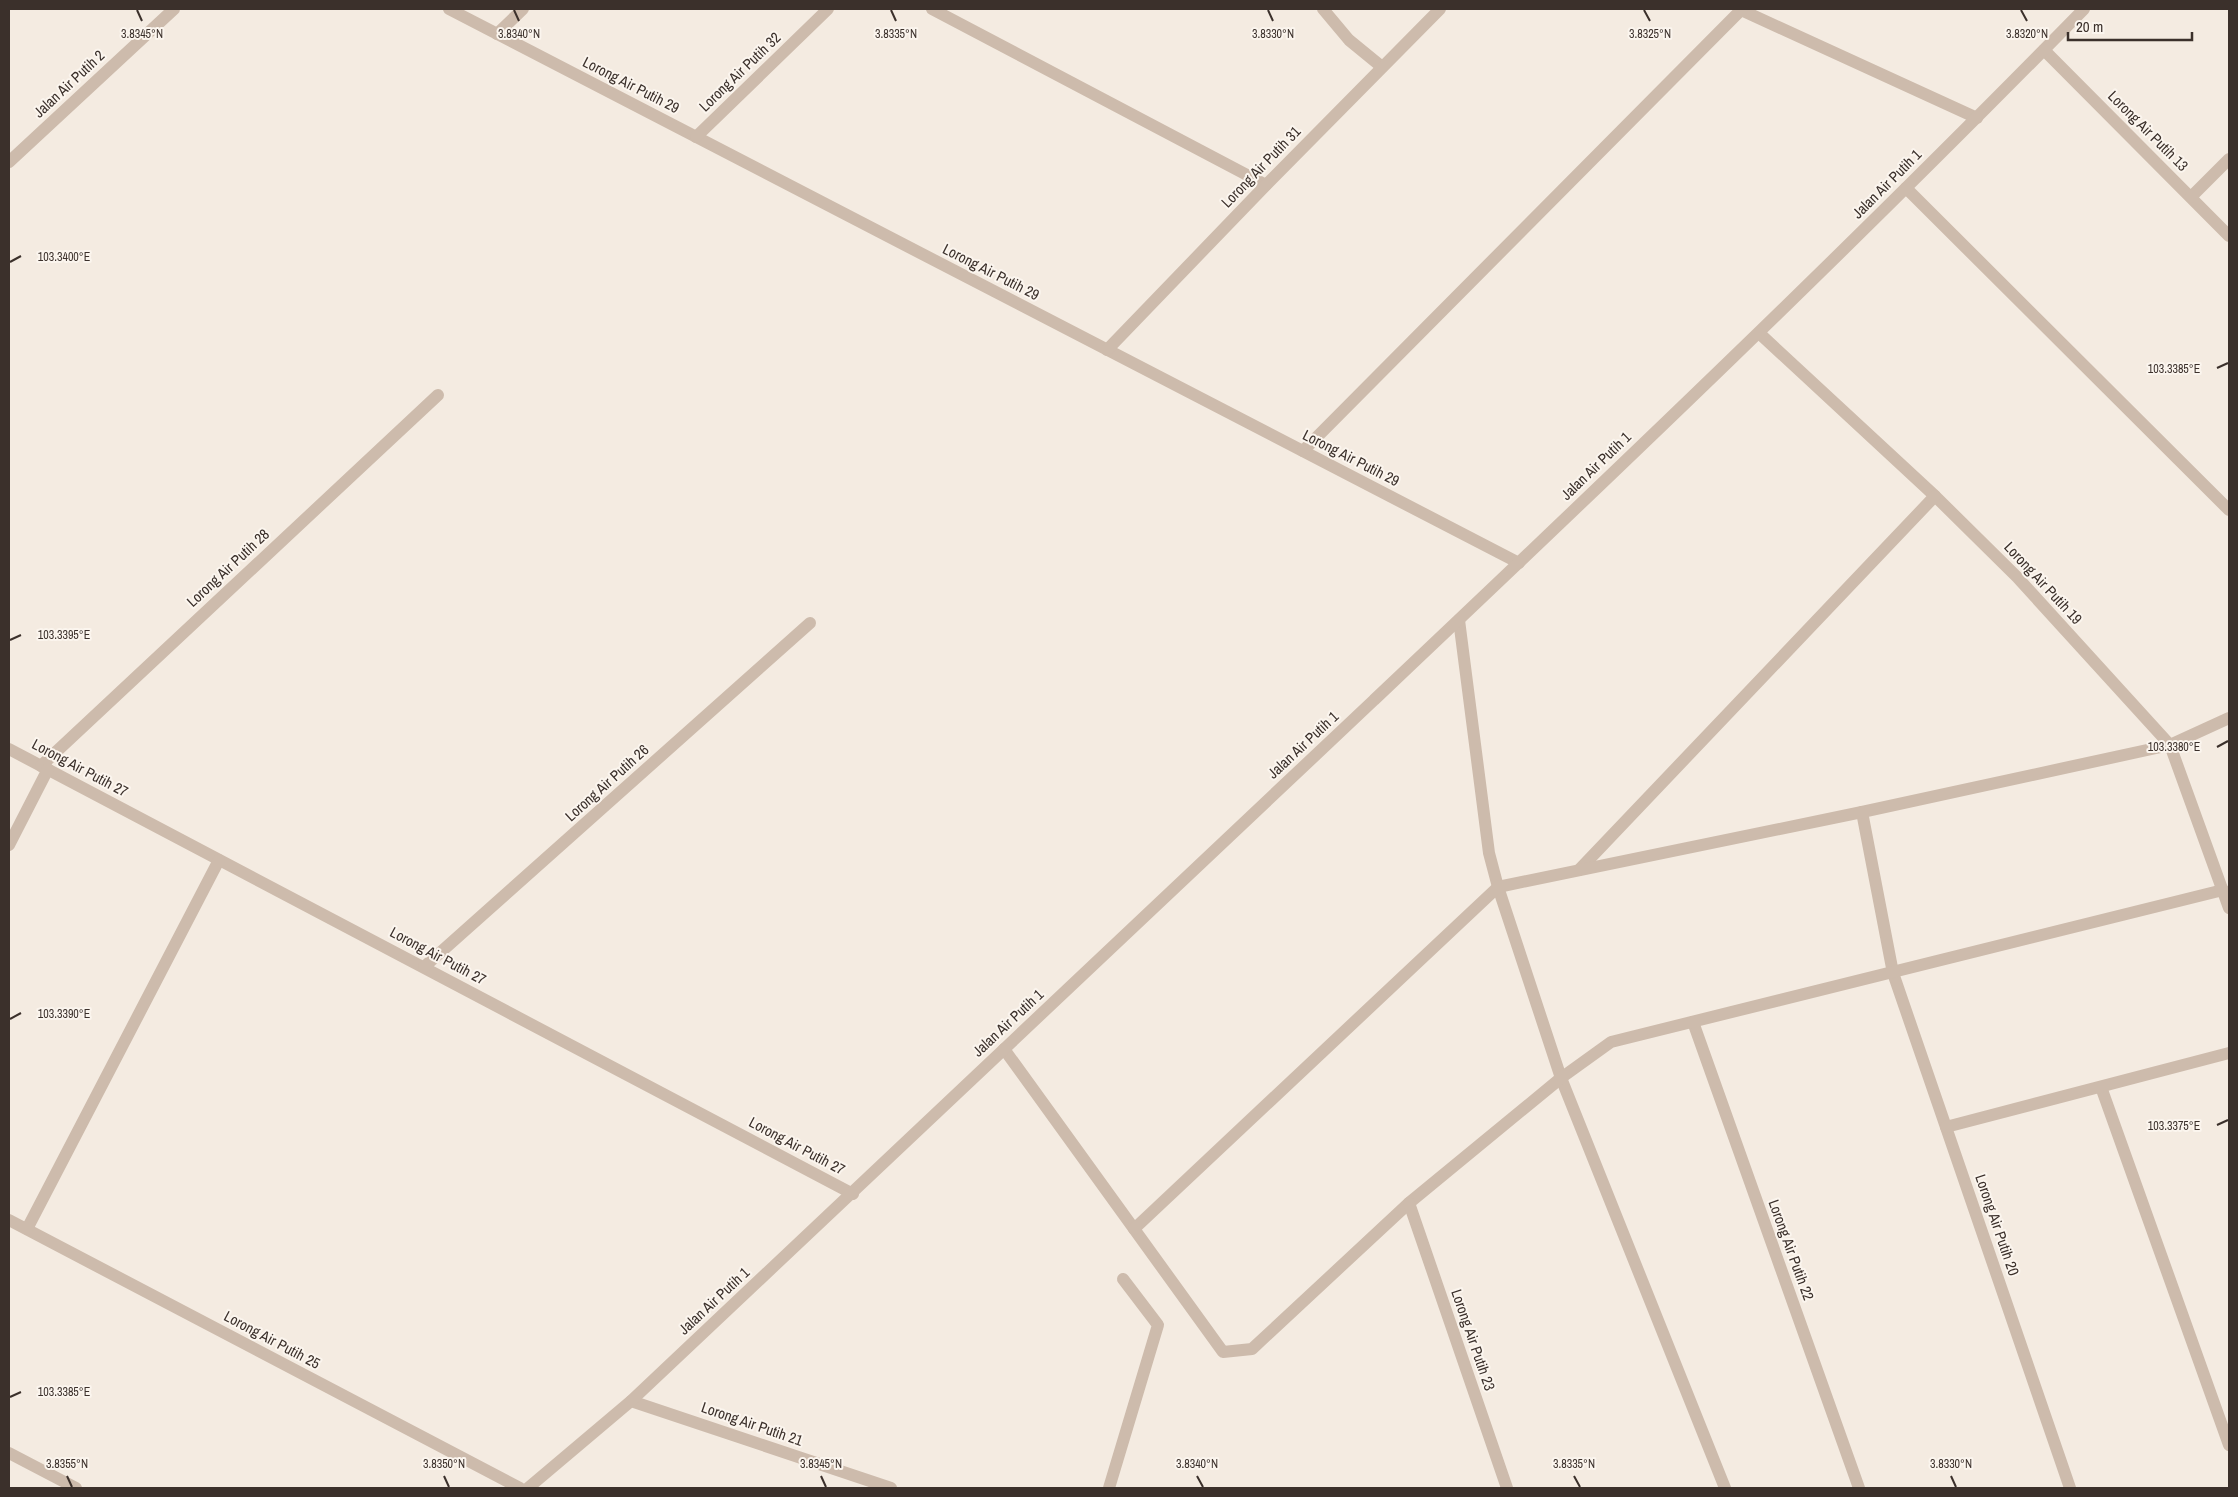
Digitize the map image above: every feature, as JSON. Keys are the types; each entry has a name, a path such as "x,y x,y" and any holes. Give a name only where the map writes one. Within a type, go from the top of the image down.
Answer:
{"street":[{"name":"Jalan Air Putih 2","path":"9,162 174,9"},
{"name":"Lorong Air Putih 29","path":"448,9 1519,563"},
{"path":"498,34 523,9"},
{"name":"Lorong Air Putih 32","path":"696,137 828,9"},
{"path":"932,9 1266,185"},
{"path":"1323,9 1349,40 1382,67"},
{"name":"Lorong Air Putih 31","path":"1107,350 1266,185 1440,9"},
{"path":"1303,451 1740,9 1977,118"},
{"name":"Jalan Air Putih 1","path":"528,1488 631,1401 853,1194 1519,563 1759,333 1977,118 2084,9"},
{"name":"Lorong Air Putih 13","path":"2044,50 2229,236"},
{"path":"2191,197 2229,159"},
{"path":"1906,188 2229,510"},
{"name":"Lorong Air Putih 19","path":"1759,333 1935,496 2017,577 2170,745 2229,908"},
{"name":"Lorong Air Putih 28","path":"9,845 45,768 438,395"},
{"path":"1579,870 1935,496"},
{"path":"1459,620 1490,853 1498,887 1561,1078 1725,1488"},
{"name":"Lorong Air Putih 26","path":"424,967 810,623"},
{"path":"1134,1229 1498,887 1862,812 2170,745 2229,718"},
{"name":"Lorong Air Putih 27","path":"9,749 853,1194"},
{"name":"Lorong Air Putih 20","path":"1862,812 1893,973 2070,1488"},
{"path":"27,1229 219,860"},
{"path":"1004,1049 1223,1352 1252,1349 1409,1203 1561,1078 1611,1042 2223,890"},
{"name":"Lorong Air Putih 22","path":"1693,1022 1859,1488"},
{"path":"1946,1127 2229,1053"},
{"path":"2101,1087 2229,1445"},
{"name":"Lorong Air Putih 23","path":"1409,1203 1507,1488"},
{"name":"Lorong Air Putih 25","path":"9,1220 520,1488"},
{"path":"1109,1488 1158,1325 1123,1279"},
{"name":"Lorong Air Putih 21","path":"631,1401 891,1488"},
{"path":"9,1453 76,1488"}]}
